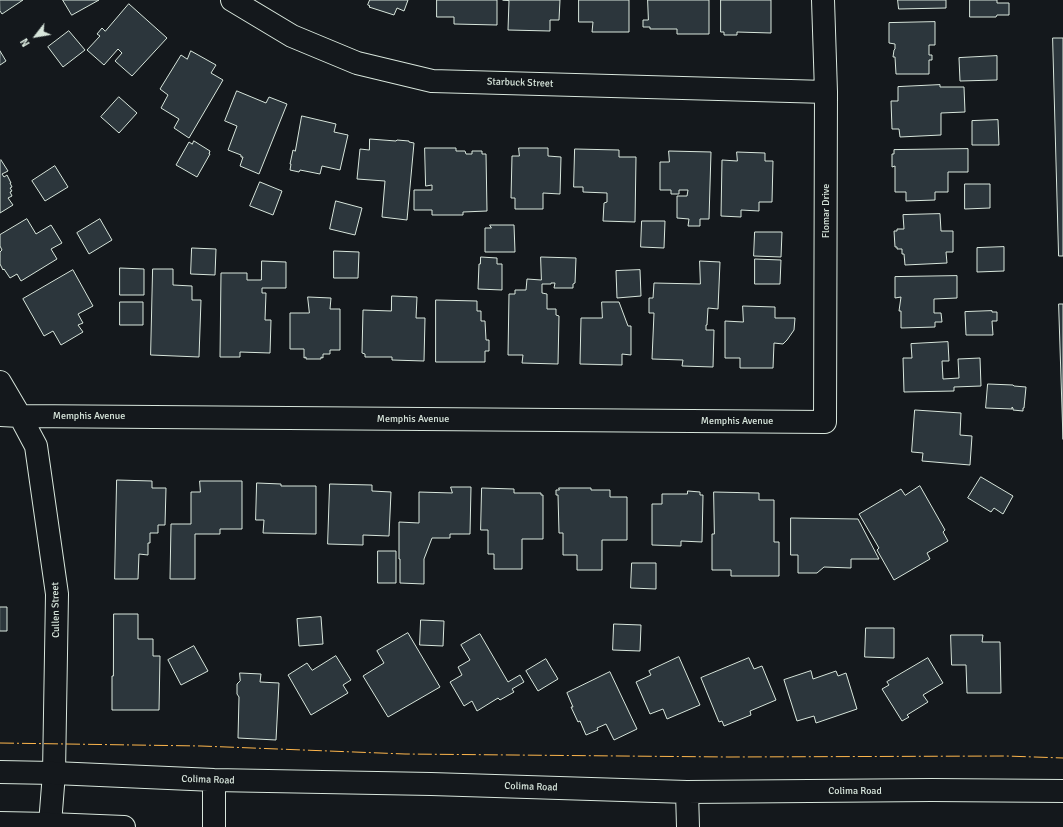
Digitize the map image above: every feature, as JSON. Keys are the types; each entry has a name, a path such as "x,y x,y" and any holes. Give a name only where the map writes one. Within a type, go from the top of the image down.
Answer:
{"street":[{"name":"Starbuck Street","path":"232,0 292,36 357,63 432,81 826,92"},
{"name":"Flomar Drive","path":"823,0 826,92 825,422"},
{"name":"Cullen Street","path":"0,382 10,415 36,446 57,594 54,773 50,824"},
{"name":"Memphis Avenue","path":"10,415 825,422"},
{"name":"Colima Road","path":"0,772 214,780 423,784 687,792 932,790 1063,791"},
{"path":"214,780 214,827"},
{"path":"687,792 688,827"},
{"path":"0,823 124,827"}],"building":[{"path":"0,0 23,0 2,14 0,11"},
{"path":"63,0 99,0 72,15"},
{"path":"370,0 408,0 404,11 397,8 394,15 369,7 370,6 368,5"},
{"path":"437,0 497,0 497,25 454,24 454,17 437,17"},
{"path":"503,0 560,0 559,20 550,20 550,31 508,30 509,1"},
{"path":"579,0 629,0 629,32 592,32 593,22 579,22"},
{"path":"648,0 709,0 709,34 677,34 677,29 650,29 650,27 643,27 643,20 648,20"},
{"path":"721,0 771,0 771,33 737,32 737,35 724,35 724,32 721,32"},
{"path":"898,0 946,0 946,8 899,9"},
{"path":"970,0 997,0 997,3 1009,3 1009,15 997,15 996,17 970,17"},
{"path":"129,4 167,38 132,76 115,61 122,53 118,49 104,65 87,50 100,36 97,34 102,28 105,31"},
{"path":"935,22 935,45 929,45 929,55 932,55 932,60 929,60 929,74 896,74 895,57 893,57 895,44 889,43 889,23"},
{"path":"69,31 85,50 63,67 48,47"},
{"path":"1053,38 1063,38 1063,256 1059,256"},
{"path":"0,51 6,61 0,65"},
{"path":"191,51 216,65 211,73 223,80 189,138 174,128 179,119 161,108 168,95 160,89 181,55 187,59"},
{"path":"997,56 997,80 960,81 959,58"},
{"path":"940,85 940,87 964,87 965,112 941,113 941,135 900,137 899,129 892,129 891,101 898,101 898,87"},
{"path":"237,91 266,103 269,97 287,104 259,174 240,166 243,157 228,150 237,126 225,121"},
{"path":"119,97 137,113 119,133 101,117"},
{"path":"302,116 336,124 334,132 348,135 340,170 322,166 320,174 300,170 299,172 290,170 293,150 295,151"},
{"path":"998,120 999,145 972,145 972,121"},
{"path":"370,139 409,141 414,143 407,220 382,217 385,181 357,179 360,149 369,150"},
{"path":"194,141 210,151 210,154 197,177 176,165 189,142 192,144"},
{"path":"425,148 456,148 456,151 465,151 466,154 472,154 472,151 482,151 482,154 486,154 487,211 463,212 463,215 432,215 432,210 414,210 414,190 432,190 432,185 426,186"},
{"path":"519,148 548,148 548,156 561,157 560,194 543,193 543,209 515,209 515,198 511,198 512,156 519,156"},
{"path":"575,149 619,150 619,157 636,157 635,222 603,221 604,203 607,202 607,193 583,192 583,187 574,187"},
{"path":"968,149 968,172 948,172 948,192 935,192 935,200 906,201 906,192 895,192 895,166 892,167 892,154 894,154 894,150"},
{"path":"669,151 711,152 709,219 700,219 700,226 688,226 689,219 677,218 677,196 687,196 688,190 679,190 679,194 671,194 671,190 660,190 660,162 669,162"},
{"path":"737,152 765,153 765,161 773,161 772,202 759,202 759,211 741,210 741,217 721,216 722,160 737,161"},
{"path":"1,160 8,171 2,174 4,177 7,175 11,183 12,187 10,188 12,191 10,192 12,196 8,198 13,205 0,213 0,161"},
{"path":"55,166 68,187 45,201 32,181"},
{"path":"260,182 282,191 273,215 250,206"},
{"path":"965,184 990,184 990,208 965,209"},
{"path":"336,201 362,208 355,235 330,229"},
{"path":"940,214 941,231 953,231 953,252 946,252 947,263 905,265 902,249 897,249 897,247 895,247 894,231 897,231 897,229 904,229 903,215"},
{"path":"27,219 36,234 51,225 62,243 51,249 57,259 21,281 17,274 10,278 0,264 0,252 2,250 0,246 0,235"},
{"path":"100,219 112,240 89,254 77,233"},
{"path":"642,221 665,221 664,248 641,247"},
{"path":"490,225 514,225 515,252 485,252 485,228 491,228"},
{"path":"755,232 782,232 781,257 754,256"},
{"path":"1004,247 1004,271 977,272 977,248"},
{"path":"192,248 216,249 215,275 191,274"},
{"path":"334,251 359,252 358,278 334,278"},
{"path":"481,257 497,258 497,264 502,264 502,290 478,289 479,264"},
{"path":"541,257 576,258 575,283 573,284 573,288 554,288 555,283 542,284 542,293 547,294 547,309 556,309 556,315 559,316 558,364 522,363 523,355 508,355 509,294 515,294 515,290 526,290 527,279 541,280"},
{"path":"755,259 781,260 780,284 755,284"},
{"path":"262,261 286,262 286,288 262,288 262,293 266,293 265,320 271,320 270,353 240,352 240,357 220,357 221,273 247,273 247,280 261,280"},
{"path":"700,261 720,262 718,309 708,308 706,325 706,330 714,330 713,367 682,366 683,360 652,359 654,313 649,313 649,298 653,298 654,283 700,284"},
{"path":"120,268 144,269 144,295 120,295"},
{"path":"153,269 173,269 173,285 192,286 192,300 201,300 199,357 151,355"},
{"path":"73,270 93,306 78,314 83,323 78,325 83,332 61,345 53,331 44,336 23,299"},
{"path":"640,270 641,296 617,298 616,271"},
{"path":"957,276 957,298 934,299 934,313 941,313 942,322 935,322 935,327 901,328 901,311 899,311 901,297 895,298 895,277"},
{"path":"392,296 417,297 416,318 425,318 424,361 392,360 392,357 365,357 365,354 362,353 363,310 391,311"},
{"path":"308,297 331,298 330,309 340,309 340,350 330,350 330,354 323,354 323,358 321,357 321,359 306,359 306,357 304,358 304,349 290,349 290,313 309,313"},
{"path":"436,300 477,301 477,311 481,311 481,321 485,321 486,340 489,340 489,351 485,351 485,362 436,362"},
{"path":"120,302 143,302 143,325 120,325"},
{"path":"602,302 619,302 628,326 631,326 631,355 622,354 622,365 580,364 581,318 602,318"},
{"path":"1059,304 1063,304 1063,439"},
{"path":"743,306 775,307 775,318 795,318 794,330 787,340 783,344 774,343 773,368 740,368 740,358 725,358 725,321 743,322"},
{"path":"965,312 997,312 997,321 992,321 993,335 966,335"},
{"path":"948,342 949,361 942,361 943,379 959,378 958,359 980,358 981,386 954,387 954,391 904,392 903,358 912,358 911,344"},
{"path":"988,384 1026,387 1023,411 1013,410 1012,407 1012,409 986,408"},
{"path":"915,410 961,413 960,435 972,436 970,465 922,461 923,453 912,452"},
{"path":"981,477 1013,496 1003,514 994,508 991,512 968,498"},
{"path":"117,480 152,481 152,488 166,488 165,525 158,525 158,533 150,533 148,555 139,554 138,579 115,579"},
{"path":"200,481 242,481 242,529 220,529 220,534 195,534 195,579 170,579 171,524 191,524 191,492 200,492"},
{"path":"257,483 281,484 281,486 316,486 316,534 263,533 264,520 256,520"},
{"path":"330,484 372,485 372,491 391,492 389,536 363,535 363,545 328,544"},
{"path":"920,486 945,530 943,532 948,541 927,553 930,559 894,580 877,550 879,548 859,514 901,489 905,495"},
{"path":"451,487 471,487 470,534 450,534 450,538 432,538 424,559 424,584 400,583 399,522 419,523 419,492 452,493"},
{"path":"482,488 514,489 514,493 541,493 541,495 543,495 543,539 522,539 522,569 494,569 494,554 488,554 488,530 481,530"},
{"path":"559,488 591,488 591,490 610,490 610,497 627,497 627,540 602,540 602,570 577,570 577,555 563,555 563,533 559,533 558,495 556,495 556,490 559,490"},
{"path":"688,491 700,492 700,495 703,495 702,542 681,541 681,546 652,545 652,504 662,504 662,494 687,494"},
{"path":"714,492 759,493 759,500 774,500 774,542 779,542 779,576 731,576 731,570 712,570"},
{"path":"791,518 858,519 879,559 851,559 851,568 824,567 817,573 798,573 798,555 791,555"},
{"path":"378,551 396,551 396,583 378,583"},
{"path":"632,563 656,563 656,589 631,588"},
{"path":"0,607 7,607 7,631 0,631"},
{"path":"114,614 138,614 138,639 153,639 153,656 160,656 159,710 112,710"},
{"path":"321,617 323,644 299,646 297,619"},
{"path":"421,620 444,621 443,646 420,645"},
{"path":"614,624 641,625 640,651 613,650"},
{"path":"866,628 894,628 894,658 865,657"},
{"path":"408,633 440,687 388,717 363,676 384,663 377,651"},
{"path":"480,634 508,682 520,675 524,682 512,689 514,692 500,700 498,698 477,711 472,701 464,706 450,682 462,675 458,667 470,660 461,645"},
{"path":"951,635 983,635 982,642 1000,642 1001,693 967,693 966,665 952,665"},
{"path":"194,646 208,671 181,685 168,660"},
{"path":"336,656 351,680 343,685 348,693 311,715 288,675 307,663 312,670"},
{"path":"679,657 700,705 667,719 663,709 650,714 636,682 651,675 649,671"},
{"path":"749,658 754,669 762,666 776,700 750,711 751,715 724,726 722,721 719,722 701,678"},
{"path":"928,658 943,683 923,695 928,702 907,715 909,717 902,721 882,689 889,685 887,682"},
{"path":"546,659 558,679 538,691 526,671"},
{"path":"811,671 813,679 836,671 838,676 846,673 857,709 816,723 814,716 797,721 784,680"},
{"path":"610,672 637,729 614,740 606,724 597,728 598,730 586,735 580,721 578,722 571,707 573,707 567,693"},
{"path":"240,673 261,674 260,682 279,683 276,740 238,738 239,697 237,694 237,684 240,681"}],"power":[{"path":"0,743 201,746 405,754 729,757 1006,756 1063,758"}]}
